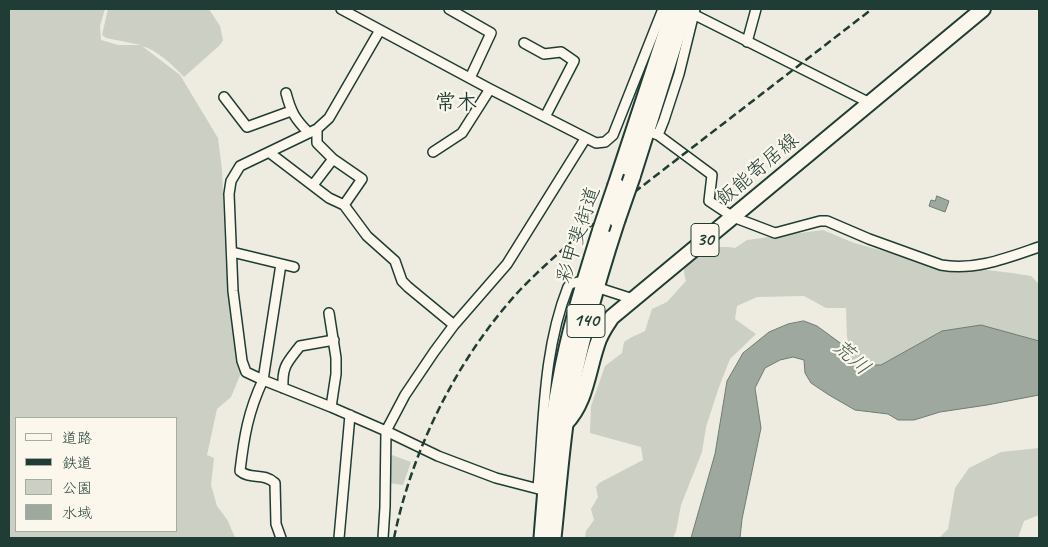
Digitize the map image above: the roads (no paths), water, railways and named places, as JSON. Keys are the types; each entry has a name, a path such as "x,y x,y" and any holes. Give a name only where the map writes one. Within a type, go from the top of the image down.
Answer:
{"highway":[{"name":"彩甲斐街道","path":"559,424 560,383 585,278 674,9"},
{"name":"彩甲斐街道","path":"542,538 547,491 559,424 598,278 691,10"},
{"name":"彩甲斐街道","path":"547,491 553,538"}],"main road":[{"name":"飯能寄居線","path":"559,424 573,416 579,404 597,343 612,317 983,9"}],"street":[{"path":"341,9 585,139 596,143 605,142 613,135 662,9"},
{"path":"449,9 491,33 470,78"},
{"path":"747,42 756,9"},
{"path":"870,103 747,42 691,10 687,47 664,120 655,134 712,175 709,201 734,217 775,233 820,221 827,221 869,239 941,265 952,267 996,261 1039,247"},
{"path":"380,30 329,118 313,131 240,166 231,181 229,194 233,291 242,361 246,372 350,415 468,468 496,478 547,491 545,392 553,336 568,287 570,284 578,282"},
{"path":"524,43 544,54 561,52 574,61 545,117"},
{"path":"433,152 462,133 490,89"},
{"path":"286,93 291,111 298,122 313,131 317,143 333,159 362,179 344,205"},
{"path":"224,97 247,127 291,111"},
{"path":"619,121 628,125"},
{"path":"383,538 386,431 405,394 454,325 506,264 585,139"},
{"path":"270,153 329,198 344,205 367,236 395,261 402,281 454,325"},
{"path":"313,185 333,159"},
{"path":"232,252 294,267"},
{"path":"281,264 263,380 254,398 246,427 240,471 244,474 269,478 274,483 276,524 281,538"},
{"path":"602,289 632,299"},
{"path":"329,313 334,340 336,374 331,407"},
{"path":"283,388 282,374 284,366 300,346 334,340"},
{"path":"339,538 350,415"}],"water":[{"path":"937,196 949,201 945,212 929,206 931,200 935,201"},
{"path":"804,321 817,326 843,345 853,365 881,365 942,331 981,325 1039,341 1039,395 940,412 914,420 898,420 888,414 855,410 829,395 811,383 805,373 804,360 793,357 780,360 765,368 755,388 761,428 742,519 740,538 691,538 715,454 727,381 743,353 769,332 788,324"}],"railway":[{"path":"394,538 413,471 425,438 440,406 477,344 520,290 584,231 872,9"}],"district":[{"name":"常木","path":"456,103"}],"water label":[{"name":"荒川","path":"851,358"}]}
